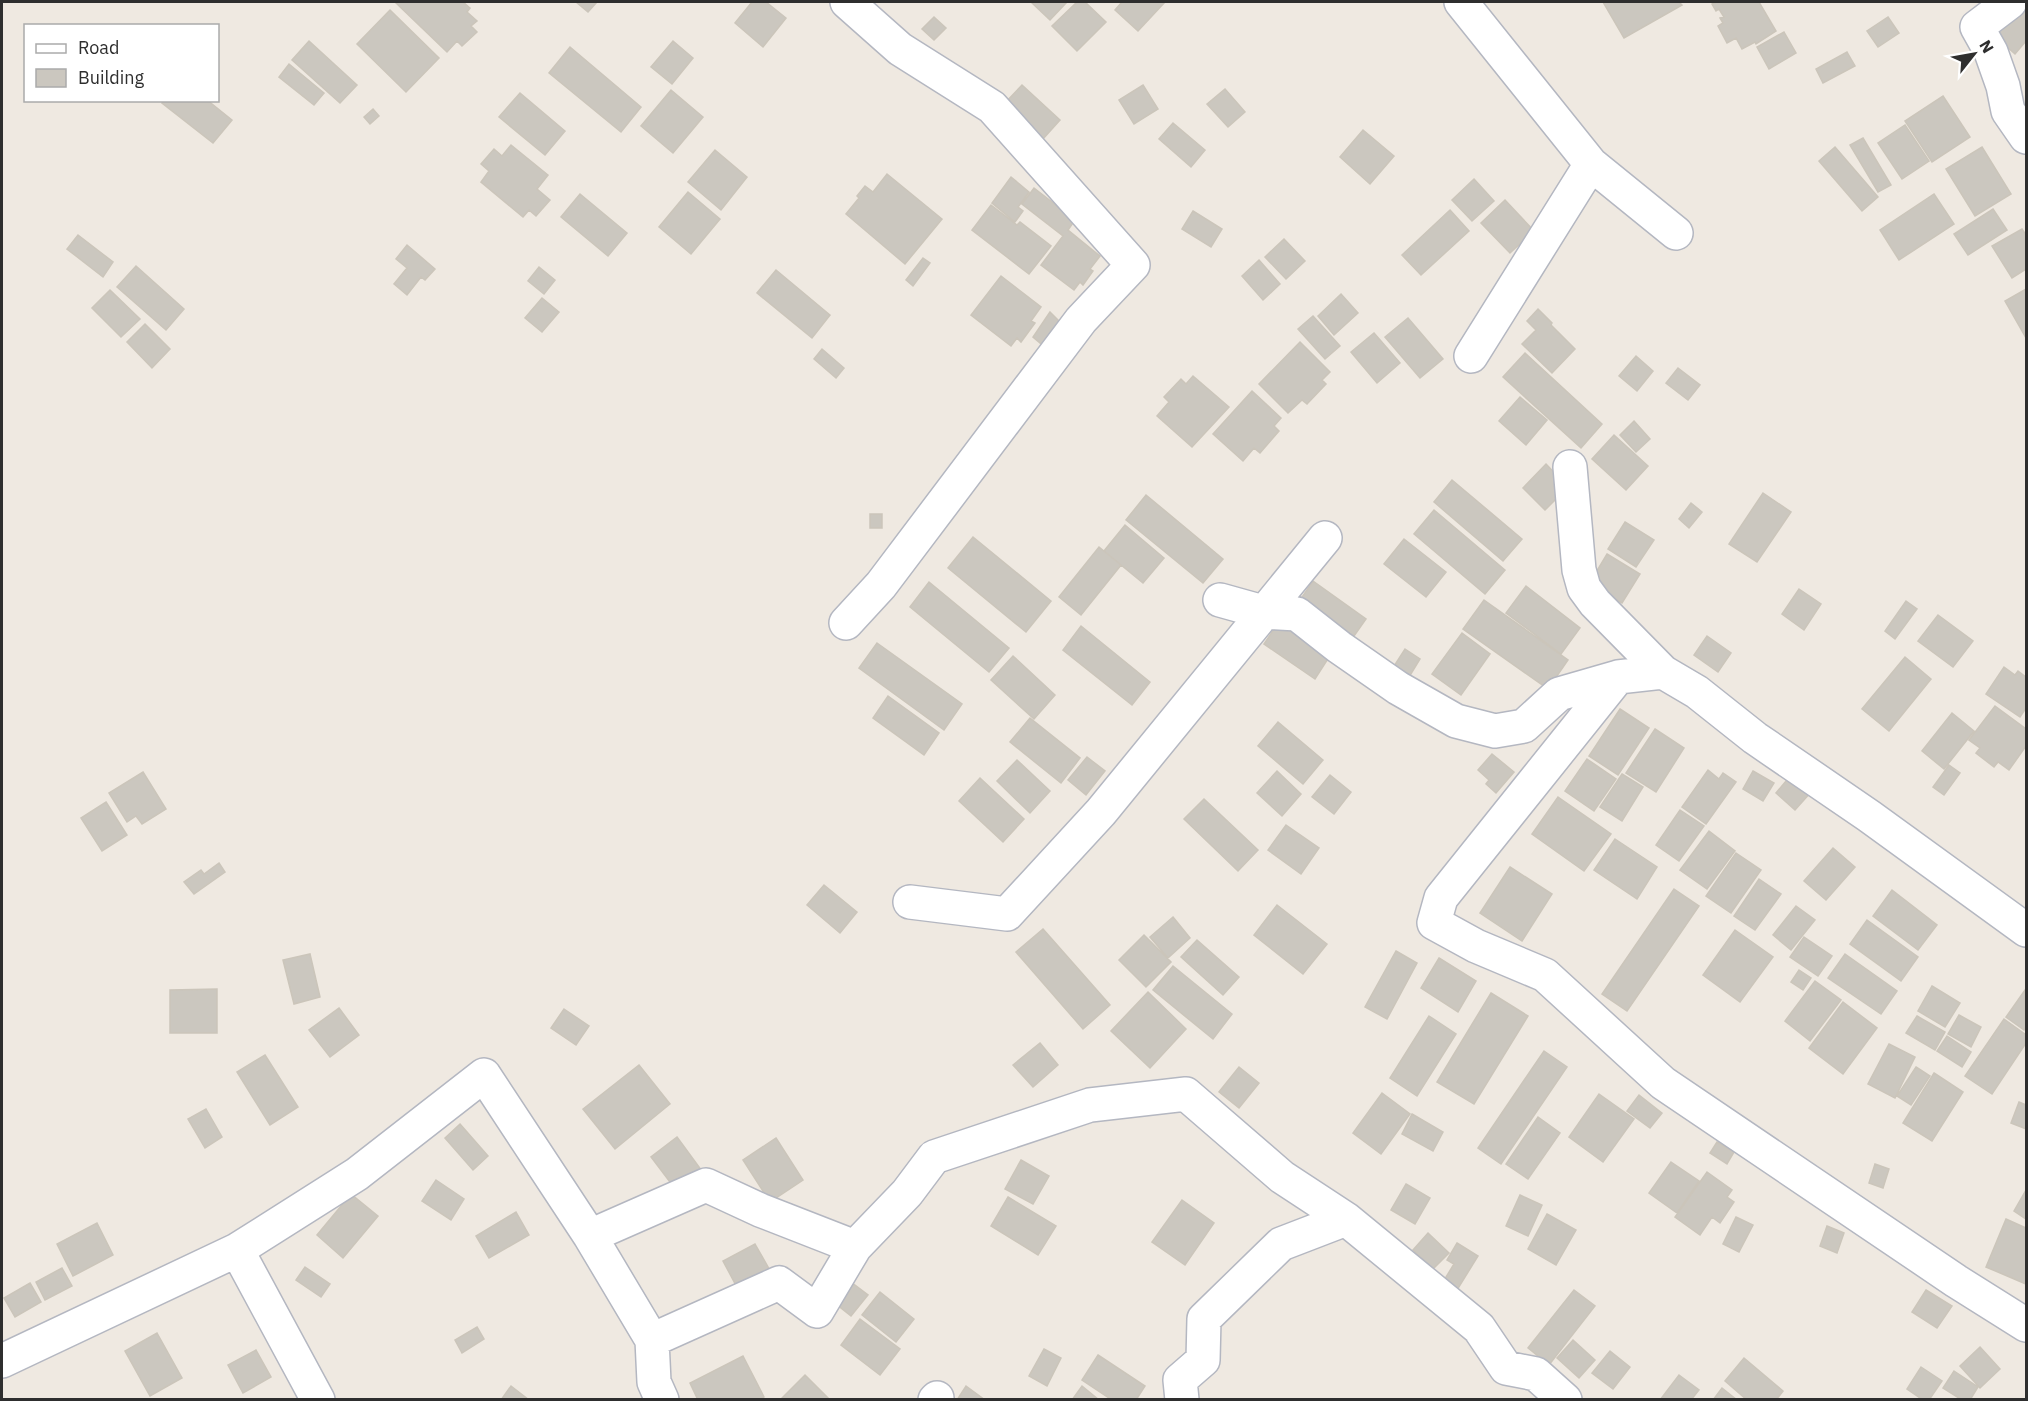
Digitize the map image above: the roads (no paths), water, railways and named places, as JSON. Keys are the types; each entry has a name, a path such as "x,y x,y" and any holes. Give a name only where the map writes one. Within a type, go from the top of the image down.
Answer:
{"street":[{"path":"846,2 900,49 992,107 1133,265 1082,320 881,585 846,622"},
{"path":"1461,2 1591,164 1676,233"},
{"path":"2010,2 1977,27 1991,52 2003,86 2008,111 2026,137"},
{"path":"1471,356 1591,164"},
{"path":"1570,467 1579,570 1584,588 1595,603 1663,672 1697,692 1755,738 1869,816 2026,930"},
{"path":"910,902 1007,914 1101,812 1324,538"},
{"path":"1220,600 1263,612 1297,614 1398,688 1456,721 1495,731 1524,726 1559,694 1618,677 1663,672"},
{"path":"1618,677 1441,898 1434,923 1476,946 1545,975 1663,1083 1956,1281 2026,1325"},
{"path":"2,1360 237,1250 357,1174 484,1075 590,1236 652,1340 654,1382 662,1400"},
{"path":"652,1340 779,1283 817,1311 855,1247 908,1193 934,1157 1090,1105 1186,1094 1282,1177 1346,1219 1479,1328 1506,1368 1536,1374 1565,1400"},
{"path":"590,1236 706,1185 760,1210 855,1247"},
{"path":"1182,1400 1180,1380 1203,1360 1204,1319 1281,1244 1346,1219"},
{"path":"237,1250 318,1400"}]}
